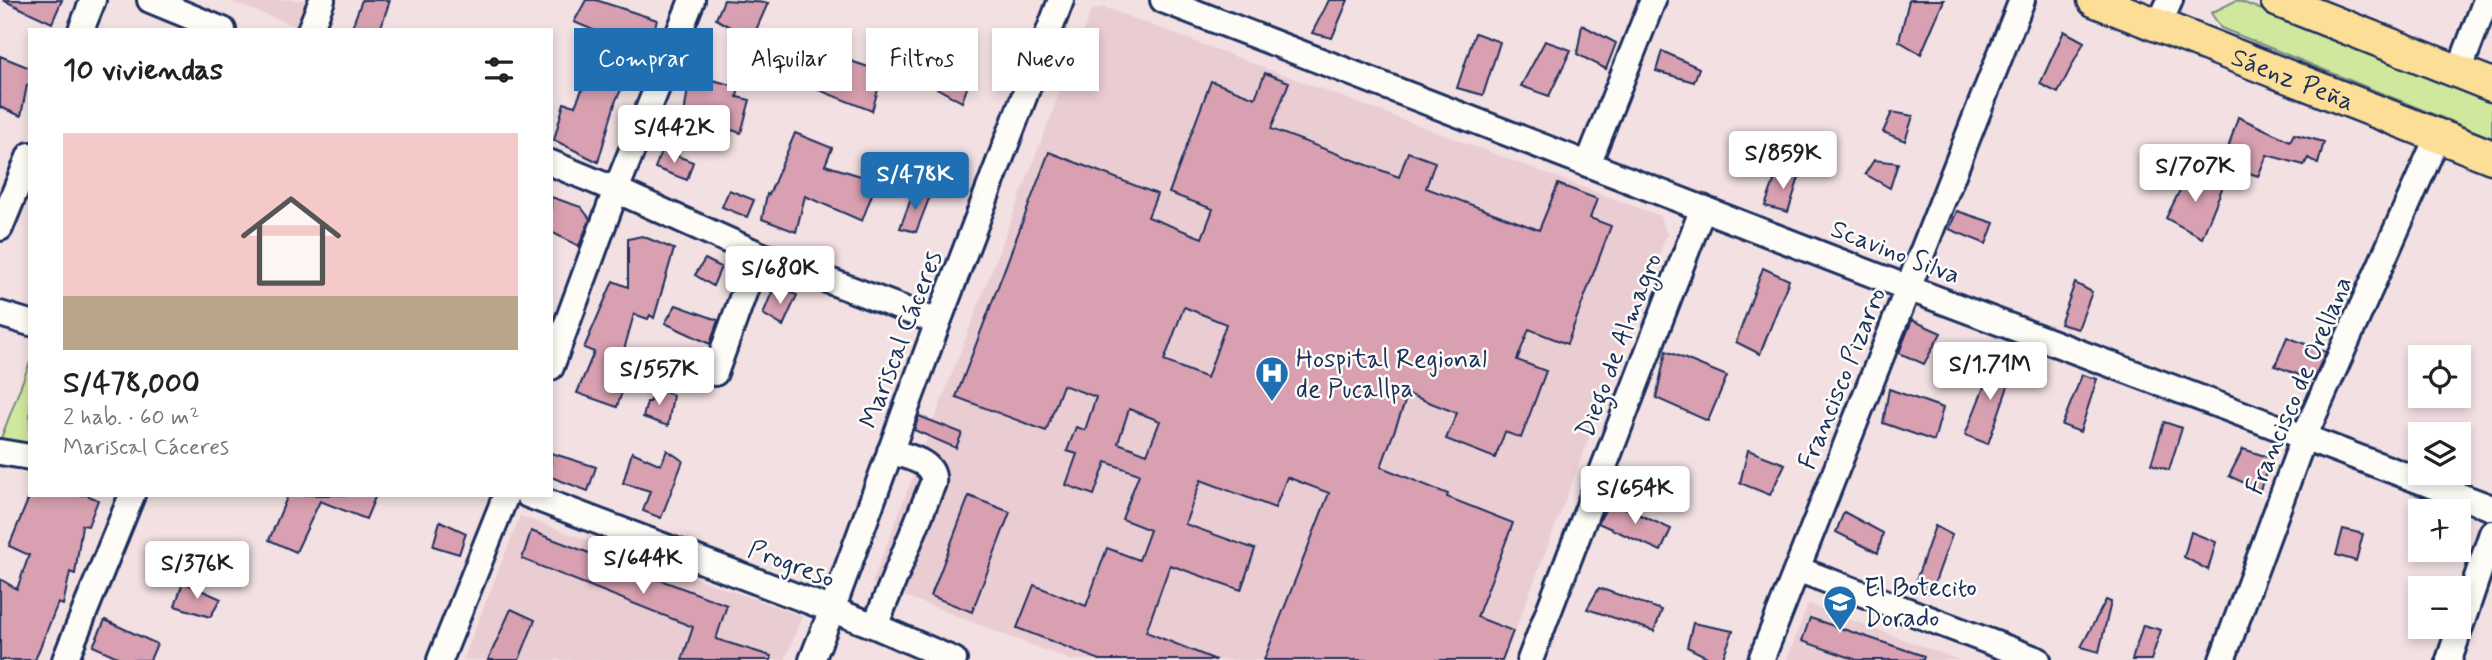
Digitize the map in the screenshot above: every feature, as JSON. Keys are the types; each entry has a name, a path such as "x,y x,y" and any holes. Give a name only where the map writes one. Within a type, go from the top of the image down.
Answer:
{"main road":[{"name":"Sáenz Peña","path":"2094,0 2165,13 2438,136 2492,157"},
{"path":"2277,0 2492,85"}],"street":[{"path":"82,28 93,0"},
{"path":"150,0 218,28"},
{"path":"311,28 322,0"},
{"path":"553,354 560,312 616,190 692,0"},
{"name":"Mariscal Cáceres","path":"812,660 1061,0"},
{"path":"1588,164 1653,0"},
{"name":"Francisco Pizarro","path":"1761,660 2022,0"},
{"path":"2459,71 2486,0"},
{"name":"Scavino Silva","path":"1174,2 1908,288 2492,508"},
{"name":"Francisco de Orellana","path":"2222,660 2304,437 2438,136"},
{"path":"0,228 28,160"},
{"path":"553,164 758,254 938,322"},
{"name":"Diego de Almagro","path":"1530,660 1703,208"},
{"path":"715,373 758,254"},
{"path":"0,314 28,322"},
{"path":"875,626 929,494 934,474 930,467 890,451"},
{"path":"0,452 28,457"},
{"path":"65,660 131,497"},
{"path":"440,660 505,497"},
{"name":"Progreso","path":"533,497 875,626 954,660"},
{"path":"2449,660 2492,533"},
{"path":"1797,569 2038,660"}],"shaded area":[{"path":"226,0 308,0 299,27"},
{"name":"Hospital Regional de Pucallpa","path":"1103,7 1660,216 1667,234 1504,660 1070,660 872,583 1060,91 1099,91 1099,28 1084,28 1091,11"},
{"path":"520,516 802,616 785,660 463,660"},
{"name":"El Botecito Dorado","path":"1808,604 1959,660 1787,660"}],"green space":[{"path":"2237,0 2492,102 2492,138 2221,28 2211,13"},
{"path":"28,367 28,444 0,441"}],"building":[{"path":"3,0 62,0 52,23"},
{"path":"362,0 390,0 381,28 352,28"},
{"path":"586,0 596,0 657,20 655,28 588,28 574,22"},
{"path":"724,0 768,3 757,28 732,28 716,19"},
{"path":"1329,0 1348,0 1332,38 1312,33"},
{"path":"1909,0 1944,0 1921,54 1899,41"},
{"path":"1582,25 1616,43 1606,69 1577,54"},
{"path":"2064,31 2084,42 2058,93 2040,84"},
{"path":"1475,33 1500,42 1483,95 1457,88"},
{"path":"1545,41 1571,50 1549,96 1521,86"},
{"path":"1662,51 1699,68 1694,82 1656,71"},
{"path":"0,56 28,67 28,85 21,116 0,107"},
{"path":"852,61 866,66 866,91 878,91 872,111 821,91 852,91"},
{"name":"Hospital Regional de Pucallpa","path":"1265,73 1289,82 1271,129 1399,177 1408,152 1435,162 1426,188 1539,230 1558,184 1597,199 1590,218 1611,226 1567,344 1529,329 1517,360 1546,371 1521,438 1505,432 1495,458 1446,439 1457,413 1408,394 1381,467 1513,523 1477,617 1513,631 1502,660 1264,660 1329,493 1287,477 1275,508 1201,480 1185,524 1255,549 1241,590 1170,565 1146,632 1216,660 1100,660 1017,628 1034,585 1086,606 1107,548 1139,560 1150,530 1122,519 1139,474 1106,462 1094,495 1066,485 1077,454 1067,451 1076,427 1085,430 1096,397 1063,385 1046,431 956,397 1049,152 1157,194 1148,217 1202,238 1213,209 1169,193 1211,81 1255,98","holes":["1184,307 1226,324 1207,378 1164,361","1129,409 1160,421 1147,454 1118,443"]},
{"path":"713,80 727,84 727,91 738,91 737,97 750,100 741,133 684,115 688,91 713,91"},
{"path":"582,91 620,91 598,162 554,140 564,103 575,106"},
{"path":"942,91 966,91 962,102"},
{"path":"1892,112 1913,116 1905,141 1883,132"},
{"path":"2238,117 2290,141 2294,134 2324,142 2318,164 2308,158 2304,165 2267,155 2258,176 2223,164"},
{"path":"795,133 832,148 825,165 877,181 862,221 805,196 796,232 762,219 767,194 769,195"},
{"path":"662,150 693,162 687,180 655,168"},
{"path":"1874,160 1898,163 1890,188 1865,174"},
{"path":"1778,170 1800,174 1788,212 1765,206"},
{"path":"2189,172 2223,186 2202,238 2166,218"},
{"path":"729,190 754,200 747,217 722,207"},
{"path":"914,191 930,196 916,232 900,228"},
{"path":"553,198 581,207 590,219 579,246 553,233"},
{"path":"1957,211 1994,223 1986,244 1949,229"},
{"path":"642,236 674,249 654,318 650,315 648,319 634,314 613,389 622,392 617,407 577,393 594,352 584,348 613,281 628,287 628,239"},
{"path":"705,259 721,267 713,286 695,275"},
{"path":"1763,268 1789,280 1760,354 1736,342"},
{"path":"2075,283 2092,292 2078,329 2060,324"},
{"path":"774,287 797,295 783,326 763,314"},
{"path":"676,305 718,320 710,344 665,323"},
{"path":"1912,320 1941,333 1924,364 1899,353"},
{"path":"2287,337 2326,352 2313,380 2275,366"},
{"path":"1666,351 1727,376 1708,421 1656,398"},
{"path":"1996,357 2014,369 1988,444 1965,435"},
{"path":"2082,375 2097,379 2080,432 2062,425"},
{"path":"653,387 673,395 668,426 643,417"},
{"path":"1889,389 1943,408 1934,441 1883,423"},
{"path":"919,416 962,433 956,448 914,430"},
{"path":"2164,422 2182,428 2169,470 2151,464"},
{"path":"2243,449 2271,458 2260,490 2229,476"},
{"path":"667,450 683,461 661,518 643,511 650,491 623,483 632,452 661,465"},
{"path":"1748,450 1785,464 1770,495 1740,483"},
{"path":"553,454 596,467 588,491 553,478"},
{"path":"969,496 1010,512 972,612 931,596"},
{"path":"29,497 91,497 98,500 88,526 82,525 75,574 70,572 63,605 58,603 35,660 0,660 0,579 17,589 29,555 9,546"},
{"path":"287,497 375,497 366,519 320,501 296,552 269,540"},
{"path":"1610,501 1671,529 1661,551 1598,523"},
{"path":"1844,512 1883,533 1878,553 1836,532"},
{"path":"440,521 466,533 459,554 433,546"},
{"path":"1935,526 1952,535 1931,593 1913,589"},
{"path":"2343,529 2363,534 2356,561 2336,555"},
{"path":"531,531 727,605 716,639 771,656 771,660 682,660 693,627 522,559"},
{"path":"2191,532 2216,542 2208,570 2184,557"},
{"path":"183,582 221,599 210,617 175,606"},
{"path":"1599,588 1662,610 1654,631 1587,609"},
{"path":"2106,600 2111,602 2099,652 2081,647"},
{"path":"511,609 535,620 519,660 488,660"},
{"path":"1810,618 1924,656 1923,660 1857,660 1802,641"},
{"path":"105,620 157,644 150,660 124,660 93,646"},
{"path":"1693,623 1733,631 1722,660 1713,660 1687,647"},
{"path":"2143,625 2161,630 2151,660 2132,660"}],"place":[{"name":"Hospital Regional de Pucallpa","path":"1272,403"},
{"name":"El Botecito Dorado","path":"1840,632"}]}
